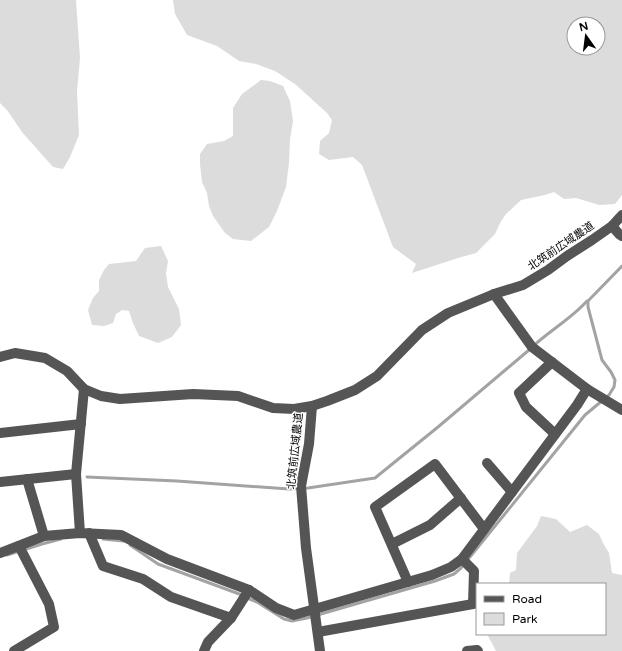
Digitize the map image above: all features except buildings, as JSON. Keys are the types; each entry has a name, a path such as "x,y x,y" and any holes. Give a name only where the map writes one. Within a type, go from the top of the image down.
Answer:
{"street":[{"name":"北筑前広域農道","path":"320,651 306,548 302,486 309,444 312,406 355,390 377,376 422,330 448,313 494,294 524,285 612,226 622,215"},
{"path":"612,226 622,236"},
{"path":"494,294 532,347 587,389 622,410"},
{"path":"0,357 15,353 45,358 67,371 84,389 101,396 120,399 193,394 238,396 273,408 294,409 312,406"},
{"path":"552,362 519,393 526,407 555,434"},
{"path":"84,389 76,474 85,533 103,566 143,579 170,597 231,618"},
{"path":"1,550 19,546 44,536 85,533 121,535 167,559 249,590 276,608 294,615 315,610 432,575 451,567 462,559 577,405 587,389"},
{"path":"0,433 81,424"},
{"path":"487,463 512,492"},
{"path":"408,582 375,507 435,464 484,529"},
{"path":"0,482 76,474"},
{"path":"27,479 44,536"},
{"path":"392,544 430,525 461,498"},
{"path":"14,651 54,627 49,604 19,546"},
{"path":"318,632 473,604 474,571 462,559"},
{"path":"204,651 208,642 231,618 249,590"},
{"path":"467,651 478,651"}],"green space":[{"path":"0,0 76,0 80,58 77,91 79,135 70,157 63,169 53,167 22,132 7,110 0,103"},
{"path":"173,0 622,0 622,195 615,204 599,205 576,198 564,199 554,192 521,200 506,214 495,234 476,253 412,273 416,264 393,247 362,165 353,157 329,160 319,154 320,141 329,133 332,120 327,113 295,84 275,71 256,64 239,61 217,46 187,35 175,14"},
{"path":"261,80 270,81 283,86 290,101 293,121 286,187 269,227 251,241 233,239 225,233 213,216 209,206 207,193 202,182 200,154 207,144 224,141 233,136 233,108 242,94"},
{"path":"161,246 168,261 166,273 168,287 179,309 181,325 172,337 158,343 139,336 129,311 122,310 116,314 113,323 104,326 92,325 88,310 93,298 99,291 99,280 109,264 136,261 145,248"},
{"path":"541,516 556,519 570,532 587,525 599,534 609,553 612,573 622,575 622,651 496,651 488,635 606,635 606,583 509,583 510,573 516,570 517,553 537,526"}],"waterway":[{"path":"247,598 257,602 284,619 292,621 435,581 454,574 461,568 585,415 609,395 614,387 615,380 602,360 588,307 588,301 622,266"},
{"path":"87,477 177,481 289,489 308,488 375,478 438,427 587,301"},
{"path":"7,555 61,539"},
{"path":"103,539 123,541"},
{"path":"130,545 158,564 242,595"}]}
